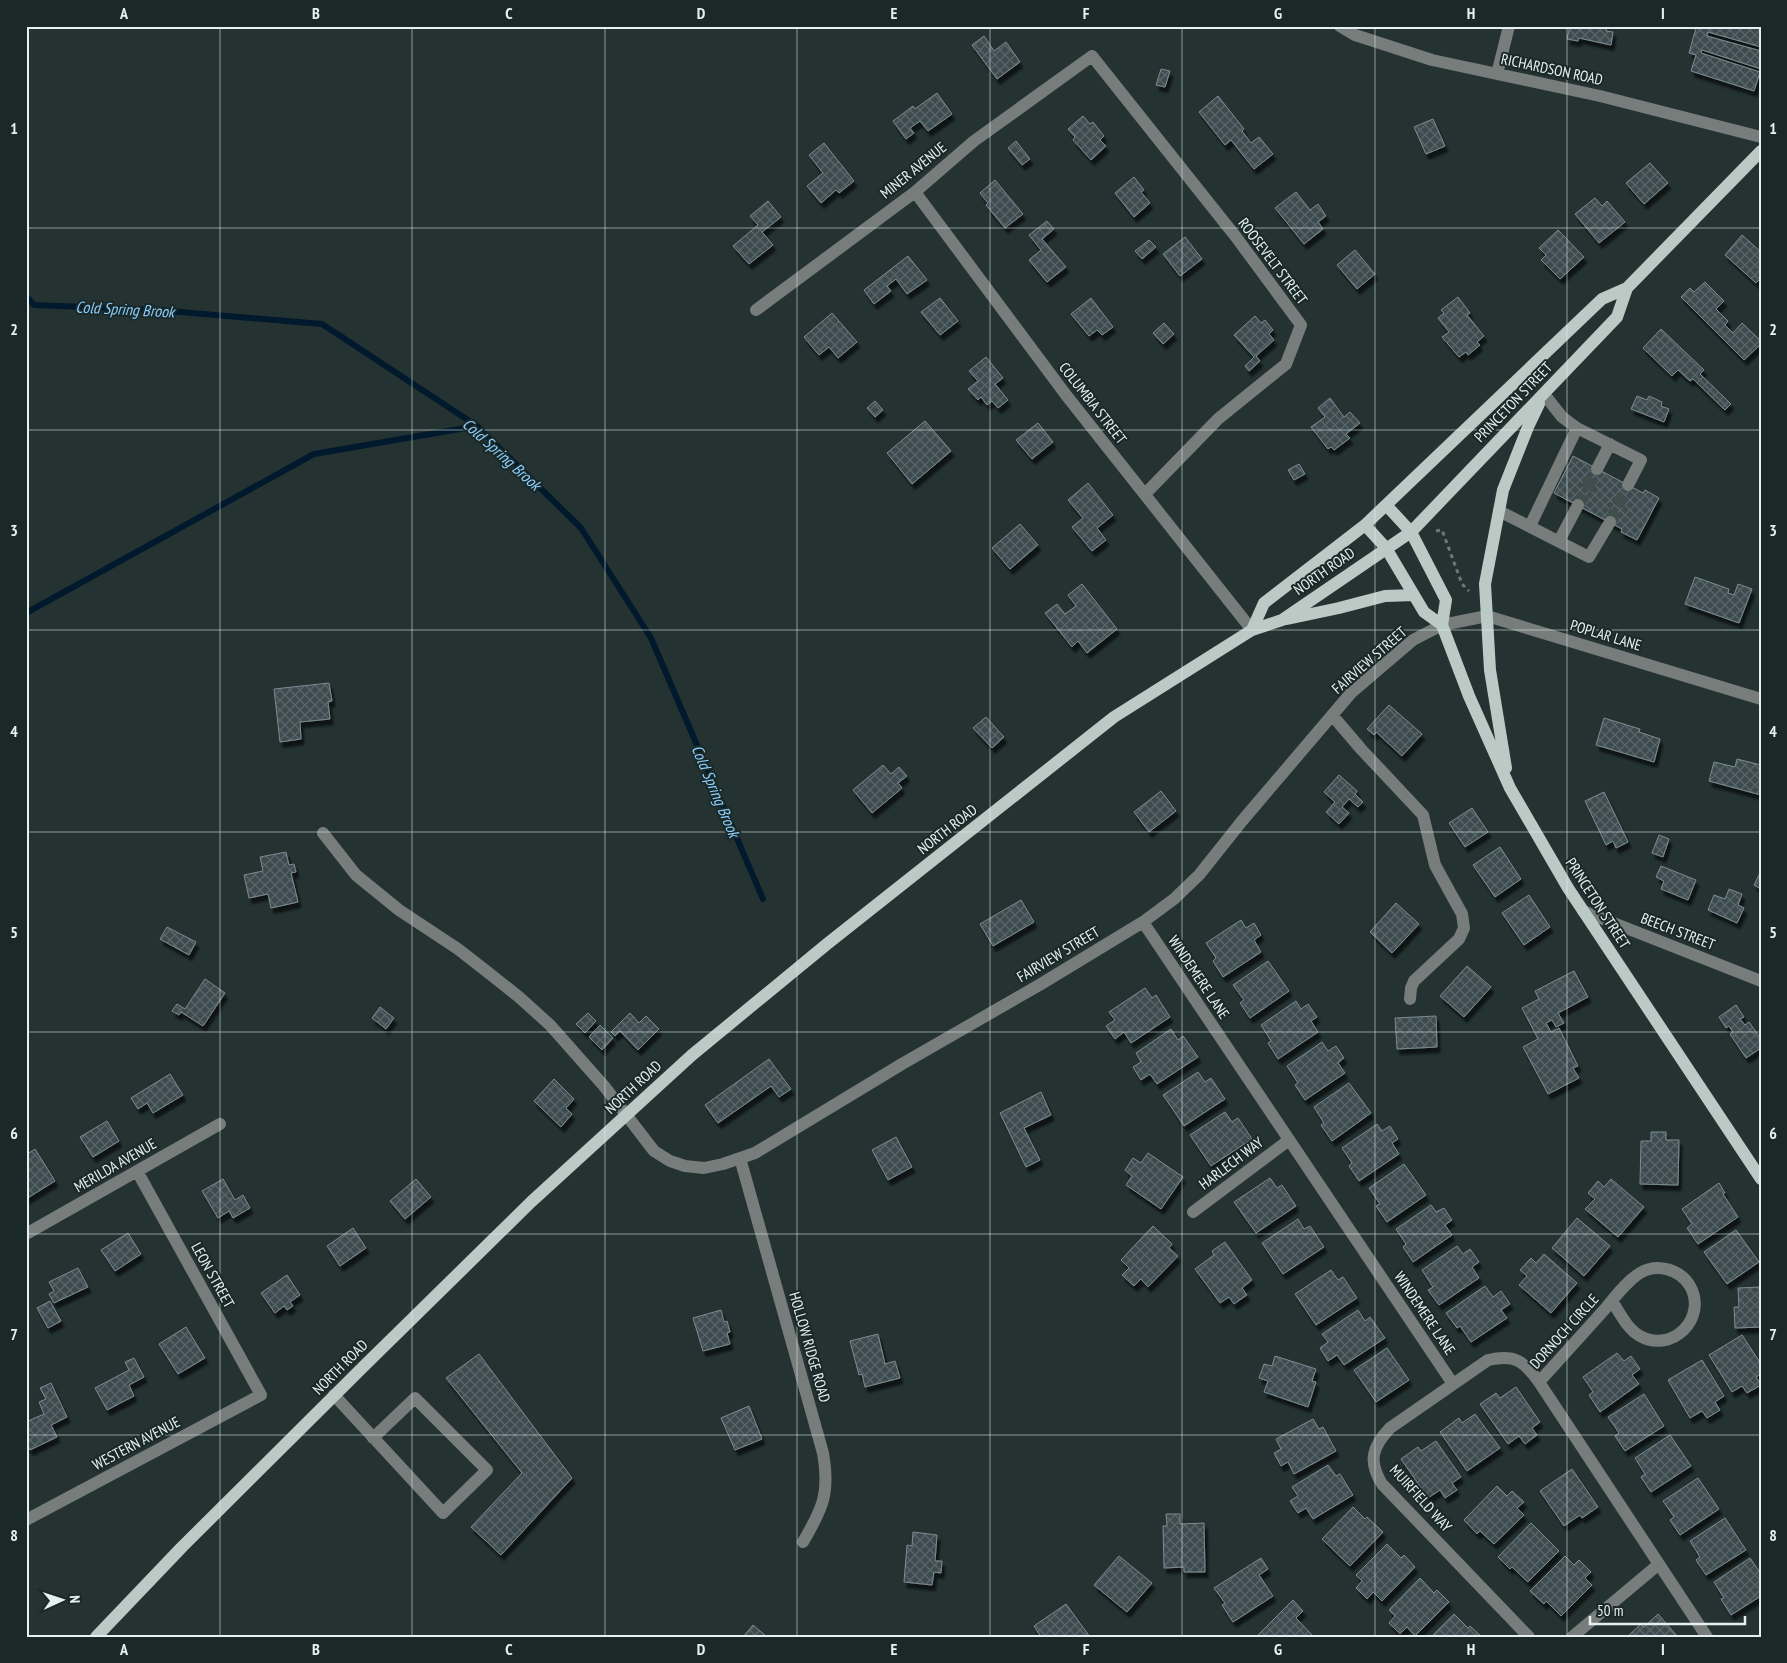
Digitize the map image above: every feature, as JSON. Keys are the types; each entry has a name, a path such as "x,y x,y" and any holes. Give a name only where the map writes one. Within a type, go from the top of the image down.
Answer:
{"main road":[{"name":"PRINCETON STREET","path":"1761,151 1627,288 1602,299 1365,525 1386,548 1424,612 1442,626 1510,788 1568,888 1761,1179"},
{"name":"PRINCETON STREET","path":"1411,532 1617,317 1627,288"},
{"path":"1510,788 1490,670 1485,584 1503,490 1528,427 1544,394"},
{"path":"1386,505 1411,532 1446,600 1442,626"},
{"name":"NORTH ROAD","path":"1252,630 1264,603 1365,525"},
{"name":"NORTH ROAD","path":"96,1637 182,1547 334,1395 531,1202 692,1055 820,950 1114,717 1252,630 1282,620 1411,532"},
{"path":"1282,620 1385,596 1414,595"}],"street":[{"name":"RICHARDSON ROAD","path":"1340,26 1355,35 1432,60 1600,96 1732,128 1761,137"},
{"path":"1497,74 1509,26"},
{"name":"MINER AVENUE","path":"756,310 915,192 974,141 1092,56"},
{"name":"ROOSEVELT STREET","path":"1092,56 1236,237 1301,325 1286,364 1218,419 1145,494"},
{"name":"COLUMBIA STREET","path":"915,192 1066,395 1252,630"},
{"path":"1544,394 1562,417 1577,428 1641,460 1628,485"},
{"path":"1530,526 1577,428"},
{"path":"1598,469 1610,444"},
{"path":"1559,541 1578,505"},
{"path":"1499,511 1589,557 1610,522"},
{"name":"POPLAR LANE","path":"1442,626 1487,616 1761,698"},
{"name":"FAIRVIEW STREET","path":"323,833 356,874 399,910 458,949 520,997 550,1025 604,1086 654,1151 670,1161 685,1166 704,1168 723,1164 755,1153 1143,922 1174,899 1199,875 1242,821 1351,693 1413,640 1442,626"},
{"path":"1332,715 1360,748 1423,815 1435,865 1462,914 1464,928 1459,939 1414,981 1410,999"},
{"name":"BEECH STREET","path":"1583,912 1761,981"},
{"name":"WINDEMERE LANE","path":"1143,922 1453,1384"},
{"name":"MERILDA AVENUE","path":"26,1234 220,1124"},
{"name":"HARLECH WAY","path":"1193,1212 1289,1140"},
{"name":"HOLLOW RIDGE ROAD","path":"740,1158 823,1453 826,1491 822,1507 803,1542"},
{"name":"LEON STREET","path":"137,1171 261,1396"},
{"name":"DORNOCH CIRCLE","path":"1540,1382 1612,1301 1638,1274 1660,1268 1674,1272 1686,1281 1693,1294 1694,1309 1690,1323 1678,1335 1663,1341 1655,1341 1633,1331 1612,1301"},
{"path":"1453,1384 1488,1360 1503,1357 1517,1360 1530,1369 1706,1637"},
{"name":"MUIRFIELD WAY","path":"1453,1384 1390,1428 1380,1438 1374,1450 1373,1462 1376,1474 1382,1484 1530,1637"},
{"path":"334,1395 374,1438 443,1512 486,1470 415,1398 374,1438"},
{"name":"WESTERN AVENUE","path":"26,1520 261,1396"},
{"path":"1572,1637 1659,1564"}],"path":[{"path":"1430,532 1442,530 1462,584 1472,593"}],"building":[{"path":"1570,26 1607,26 1606,31 1613,32 1611,45 1579,38 1578,41 1567,39"},
{"path":"1690,26 1761,26 1761,47 1708,32 1707,36 1761,51 1761,69 1702,50 1701,53 1760,72 1754,91 1691,71 1696,55 1689,53 1696,28"},
{"path":"984,36 994,51 1006,42 1020,62 997,79 972,45"},
{"path":"1161,69 1170,71 1165,87 1156,85"},
{"path":"937,93 952,114 928,131 920,121 910,128 914,133 906,139 893,121 913,106 915,109"},
{"path":"1218,96 1244,129 1242,131 1251,143 1259,137 1273,154 1254,169 1231,140 1225,145 1199,112"},
{"path":"1083,116 1090,124 1093,122 1104,136 1100,140 1106,146 1091,160 1073,140 1075,137 1068,129"},
{"path":"1433,119 1445,146 1426,154 1414,127"},
{"path":"1016,141 1030,159 1022,165 1008,148"},
{"path":"824,143 854,181 839,193 836,190 821,203 807,186 823,173 809,155"},
{"path":"1650,163 1668,183 1644,204 1626,183"},
{"path":"1134,177 1144,190 1141,192 1150,203 1134,217 1115,193"},
{"path":"995,180 1023,214 1005,228 986,205 988,203 980,193"},
{"path":"1296,192 1310,210 1318,204 1326,216 1318,222 1323,229 1304,244 1275,208"},
{"path":"1595,198 1602,206 1607,201 1625,222 1599,243 1575,214"},
{"path":"768,201 781,217 762,232 773,245 749,264 733,246 758,225 750,216"},
{"path":"1047,221 1054,229 1042,239 1066,267 1047,282 1029,260 1041,250 1029,235"},
{"path":"1558,230 1584,257 1560,279 1541,260 1546,255 1539,248"},
{"path":"1742,235 1761,252 1761,282 1759,280 1756,283 1725,255"},
{"path":"1185,237 1202,259 1180,276 1163,254"},
{"path":"1149,240 1156,247 1142,259 1135,251"},
{"path":"1355,250 1375,274 1357,289 1337,265"},
{"path":"908,256 927,280 907,294 896,279 887,286 891,291 874,304 864,290"},
{"path":"1705,282 1724,301 1716,309 1728,321 1725,325 1733,333 1742,323 1761,341 1761,344 1744,360 1681,297 1690,288 1694,292"},
{"path":"1458,297 1470,313 1467,315 1484,336 1477,342 1480,345 1468,355 1466,352 1459,357 1442,337 1449,332 1438,318 1444,313 1441,310"},
{"path":"940,298 958,321 940,335 921,312"},
{"path":"1091,298 1113,327 1102,335 1097,330 1089,336 1071,314"},
{"path":"832,313 857,342 838,358 829,347 819,355 804,337"},
{"path":"1255,316 1261,323 1265,320 1273,330 1269,334 1274,340 1256,356 1260,361 1249,371 1245,366 1254,357 1234,335"},
{"path":"1164,323 1174,334 1163,344 1153,333"},
{"path":"1661,329 1704,370 1700,374 1731,404 1725,410 1693,379 1690,381 1678,370 1672,376 1643,348"},
{"path":"986,357 1003,378 995,384 1008,400 998,408 992,401 987,405 981,397 978,400 968,389 978,381 969,371"},
{"path":"1637,396 1647,400 1649,396 1662,402 1661,406 1669,409 1664,422 1631,409"},
{"path":"1330,398 1344,417 1350,412 1360,423 1346,434 1350,438 1334,450 1331,447 1328,449 1311,427 1325,417 1318,408"},
{"path":"875,401 883,410 875,417 867,408"},
{"path":"925,421 951,451 912,484 887,453"},
{"path":"1038,423 1053,442 1032,459 1016,440"},
{"path":"1573,456 1643,493 1645,490 1659,498 1637,540 1621,532 1622,529 1554,493"},
{"path":"1299,464 1305,474 1294,480 1288,470"},
{"path":"1088,483 1113,515 1097,528 1106,540 1092,551 1072,527 1083,518 1068,500"},
{"path":"1020,524 1038,545 1010,569 992,548"},
{"path":"1695,577 1729,589 1728,593 1734,595 1738,584 1752,589 1739,623 1685,604"},
{"path":"1082,584 1117,629 1087,653 1078,641 1072,647 1045,613 1057,604 1065,614 1076,606 1068,595"},
{"path":"329,683 332,701 328,702 330,719 300,722 301,739 280,742 274,689"},
{"path":"1389,705 1422,734 1402,756 1376,732 1374,735 1367,729"},
{"path":"986,717 1004,737 992,748 973,728"},
{"path":"1604,718 1640,729 1639,732 1660,739 1654,762 1596,745"},
{"path":"1737,759 1761,765 1761,795 1709,781 1714,762 1735,767"},
{"path":"883,765 891,774 899,767 907,776 898,783 902,788 872,813 853,790"},
{"path":"1339,775 1357,791 1355,794 1363,802 1358,807 1349,799 1342,807 1349,813 1339,824 1326,812 1335,802 1324,792"},
{"path":"1161,791 1176,811 1149,832 1134,812"},
{"path":"1604,792 1628,842 1616,848 1613,841 1606,845 1585,801"},
{"path":"1472,808 1488,832 1465,847 1449,823"},
{"path":"1659,835 1669,839 1663,857 1652,853"},
{"path":"1500,847 1521,879 1495,897 1473,865"},
{"path":"286,852 289,865 294,864 296,872 291,873 298,902 271,908 268,894 249,898 244,875 263,871 260,857"},
{"path":"1661,866 1696,880 1688,900 1661,889 1664,881 1656,877"},
{"path":"1761,871 1761,889 1754,885"},
{"path":"1729,889 1742,894 1738,905 1744,908 1737,923 1708,910 1714,895 1725,899"},
{"path":"1529,895 1550,927 1524,945 1502,913"},
{"path":"1021,900 1034,922 993,946 980,924"},
{"path":"1396,903 1419,924 1392,953 1370,932"},
{"path":"1241,920 1246,928 1254,923 1261,935 1254,940 1261,952 1223,977 1213,961 1216,958 1206,943"},
{"path":"167,927 196,942 189,955 160,939"},
{"path":"1268,961 1289,991 1250,1018 1240,1003 1244,1000 1233,985"},
{"path":"1467,966 1491,987 1464,1017 1440,996"},
{"path":"1574,971 1588,997 1558,1013 1564,1023 1556,1027 1552,1020 1546,1023 1551,1032 1559,1028 1578,1066 1573,1068 1579,1078 1548,1094 1523,1047 1538,1039 1522,1008 1539,999 1535,991"},
{"path":"205,979 225,993 203,1026 181,1012 179,1015 172,1011 177,1004 185,1009"},
{"path":"1145,988 1152,998 1156,995 1170,1017 1131,1043 1124,1032 1115,1039 1106,1026 1115,1020 1109,1012"},
{"path":"1296,1001 1301,1009 1308,1004 1317,1017 1311,1021 1318,1032 1278,1059 1268,1043 1271,1041 1261,1025"},
{"path":"1736,1005 1744,1017 1740,1019 1745,1025 1749,1022 1761,1039 1761,1048 1746,1058 1730,1034 1733,1032 1729,1026 1726,1028 1719,1017"},
{"path":"380,1007 394,1018 386,1029 372,1018"},
{"path":"588,1013 596,1021 585,1033 576,1024"},
{"path":"630,1013 639,1023 646,1016 659,1029 638,1050 620,1031 615,1036 611,1032"},
{"path":"1436,1016 1437,1047 1397,1049 1395,1018"},
{"path":"600,1025 613,1038 602,1050 589,1037"},
{"path":"1171,1029 1178,1040 1183,1036 1198,1057 1157,1084 1150,1074 1141,1080 1133,1067 1141,1062 1136,1053"},
{"path":"1322,1042 1328,1051 1336,1046 1344,1058 1338,1063 1345,1073 1305,1100 1295,1085 1298,1083 1287,1066"},
{"path":"769,1059 791,1089 779,1097 771,1086 718,1123 705,1105"},
{"path":"1198,1072 1205,1082 1211,1078 1225,1099 1184,1126 1163,1095"},
{"path":"170,1074 183,1095 153,1113 147,1103 138,1109 131,1098"},
{"path":"554,1079 574,1099 566,1108 572,1114 561,1127 534,1101"},
{"path":"1349,1083 1371,1113 1332,1141 1321,1125 1324,1123 1314,1107"},
{"path":"1041,1092 1051,1115 1024,1128 1040,1160 1026,1167 1000,1113"},
{"path":"1225,1112 1232,1122 1238,1118 1252,1139 1211,1166 1190,1135"},
{"path":"107,1121 119,1141 93,1157 80,1137"},
{"path":"1377,1124 1382,1131 1390,1126 1398,1139 1392,1143 1399,1154 1359,1181 1349,1166 1352,1163 1342,1148"},
{"path":"1651,1132 1666,1132 1666,1140 1679,1140 1678,1185 1640,1184 1641,1141 1651,1141"},
{"path":"896,1137 912,1167 888,1180 872,1150"},
{"path":"35,1149 55,1181 26,1199 26,1170 28,1169 26,1166 26,1155"},
{"path":"1148,1153 1183,1177 1161,1209 1126,1185 1132,1176 1125,1170 1133,1158 1141,1163"},
{"path":"1404,1164 1426,1195 1387,1222 1376,1206 1380,1204 1369,1188"},
{"path":"1270,1178 1277,1188 1282,1185 1296,1206 1256,1233 1234,1202"},
{"path":"223,1179 235,1200 243,1195 250,1208 233,1218 229,1211 218,1218 202,1191"},
{"path":"416,1179 431,1197 405,1219 390,1201"},
{"path":"1611,1179 1644,1207 1618,1237 1585,1209 1595,1199 1588,1193 1598,1181 1604,1187"},
{"path":"1719,1183 1725,1193 1723,1194 1738,1217 1698,1244 1687,1228 1692,1224 1682,1209"},
{"path":"1431,1205 1436,1212 1444,1208 1452,1220 1445,1225 1452,1235 1413,1262 1403,1247 1406,1244 1396,1229"},
{"path":"1577,1218 1610,1246 1584,1276 1552,1248"},
{"path":"1298,1219 1304,1229 1310,1226 1324,1247 1283,1274 1262,1243"},
{"path":"1153,1226 1172,1244 1169,1248 1178,1256 1148,1287 1141,1279 1134,1286 1122,1275 1129,1268 1121,1260"},
{"path":"353,1228 366,1248 340,1266 327,1246"},
{"path":"1736,1230 1759,1262 1727,1284 1704,1252"},
{"path":"128,1233 141,1254 115,1271 101,1250"},
{"path":"1225,1242 1252,1280 1242,1288 1247,1295 1234,1304 1229,1297 1220,1303 1195,1269 1214,1255 1212,1251"},
{"path":"1457,1246 1463,1254 1470,1249 1479,1262 1472,1267 1479,1278 1439,1305 1428,1290 1433,1287 1422,1270"},
{"path":"1544,1254 1577,1283 1551,1313 1519,1285 1527,1276 1520,1270 1531,1258 1536,1263"},
{"path":"78,1268 88,1287 54,1303 49,1294 54,1291 49,1282"},
{"path":"1331,1270 1338,1280 1343,1277 1357,1298 1316,1325 1295,1294"},
{"path":"287,1275 300,1295 290,1302 293,1306 287,1310 284,1306 275,1313 261,1293"},
{"path":"1485,1286 1493,1297 1501,1291 1510,1304 1501,1310 1507,1318 1471,1342 1460,1326 1457,1328 1446,1313"},
{"path":"1761,1287 1761,1327 1735,1328 1734,1307 1739,1307 1738,1288"},
{"path":"50,1301 61,1321 48,1328 37,1308"},
{"path":"721,1310 724,1322 727,1321 730,1332 727,1333 730,1344 703,1351 693,1318"},
{"path":"1358,1310 1365,1321 1370,1317 1385,1338 1344,1365 1337,1355 1328,1361 1320,1348 1328,1342 1322,1334"},
{"path":"186,1327 205,1358 178,1374 159,1344"},
{"path":"878,1334 885,1364 895,1361 900,1378 865,1387 862,1374 859,1375 850,1341"},
{"path":"1742,1335 1761,1364 1761,1374 1756,1377 1761,1385 1747,1393 1742,1386 1732,1392 1709,1355"},
{"path":"1387,1348 1409,1380 1376,1402 1354,1370"},
{"path":"1617,1353 1624,1361 1631,1356 1640,1369 1632,1375 1639,1384 1600,1412 1589,1395 1593,1392 1583,1377"},
{"path":"479,1354 572,1478 501,1555 471,1527 522,1473 446,1378"},
{"path":"1275,1356 1316,1369 1312,1381 1316,1382 1308,1407 1264,1392 1268,1381 1259,1378 1264,1364 1272,1366"},
{"path":"134,1358 144,1377 129,1385 134,1396 107,1410 95,1388 129,1370 125,1362"},
{"path":"1702,1360 1724,1396 1715,1402 1720,1410 1707,1418 1702,1411 1690,1418 1668,1380"},
{"path":"51,1383 67,1417 51,1425 57,1437 30,1450 28,1446 26,1447 26,1422 44,1414 39,1402 46,1399 40,1388"},
{"path":"1516,1387 1540,1422 1532,1428 1537,1435 1525,1444 1519,1436 1508,1444 1480,1404 1496,1393 1500,1398"},
{"path":"1644,1394 1664,1426 1625,1451 1615,1436 1619,1433 1608,1417"},
{"path":"749,1406 762,1439 735,1450 721,1418"},
{"path":"1475,1414 1500,1448 1467,1471 1440,1432 1459,1418 1462,1423"},
{"path":"1313,1419 1319,1429 1323,1427 1336,1451 1294,1474 1288,1462 1281,1466 1274,1453 1281,1449 1276,1439"},
{"path":"1670,1435 1691,1466 1651,1492 1641,1477 1645,1474 1635,1458"},
{"path":"1436,1441 1461,1477 1452,1483 1457,1490 1445,1498 1440,1490 1428,1498 1401,1459 1418,1447 1421,1451"},
{"path":"1328,1465 1336,1476 1340,1474 1353,1495 1313,1519 1306,1508 1298,1513 1290,1501 1298,1496 1292,1487"},
{"path":"1572,1469 1598,1507 1582,1518 1580,1515 1564,1526 1540,1491"},
{"path":"1698,1478 1719,1509 1680,1535 1670,1520 1674,1517 1663,1501"},
{"path":"1497,1486 1507,1496 1512,1491 1524,1502 1517,1508 1524,1515 1494,1544 1480,1531 1477,1534 1464,1520"},
{"path":"1353,1507 1365,1519 1367,1517 1383,1532 1350,1566 1322,1539"},
{"path":"1166,1514 1180,1514 1180,1524 1204,1523 1205,1572 1184,1572 1184,1567 1164,1568 1163,1526 1167,1526"},
{"path":"1725,1518 1746,1550 1706,1575 1696,1560 1700,1557 1690,1541"},
{"path":"1531,1523 1559,1551 1528,1582 1512,1567 1510,1569 1498,1557"},
{"path":"913,1532 937,1535 935,1561 942,1561 941,1573 934,1572 932,1585 904,1582 907,1545 912,1546"},
{"path":"1387,1544 1401,1558 1404,1555 1415,1567 1382,1601 1373,1592 1367,1599 1356,1588 1362,1581 1356,1575"},
{"path":"1119,1556 1152,1583 1127,1612 1094,1585"},
{"path":"1565,1556 1574,1565 1579,1560 1591,1572 1585,1578 1592,1585 1561,1616 1546,1601 1544,1604 1530,1591"},
{"path":"1261,1558 1268,1569 1259,1575 1273,1596 1233,1622 1222,1605 1225,1603 1214,1588"},
{"path":"1750,1558 1761,1574 1761,1596 1731,1615 1721,1599 1724,1598 1714,1582"},
{"path":"1420,1578 1434,1593 1437,1590 1449,1602 1415,1636 1407,1627 1400,1634 1389,1623 1395,1616 1389,1610"},
{"path":"1293,1600 1303,1611 1296,1618 1312,1635 1311,1637 1256,1637"},
{"path":"1066,1604 1090,1637 1041,1637 1034,1626"},
{"path":"1454,1614 1468,1628 1470,1626 1482,1637 1431,1637"},
{"path":"1658,1614 1678,1637 1627,1637 1641,1624 1644,1627"},
{"path":"753,1625 767,1637 743,1637"}],"waterway":[{"name":"Cold Spring Brook","path":"26,296 34,305 157,310 322,324 477,426 581,528 651,638 763,899"},
{"path":"26,613 314,454 477,426"}],"tunnel":[{"path":"1578,505 1597,469"},
{"path":"1610,522 1628,485"}]}
